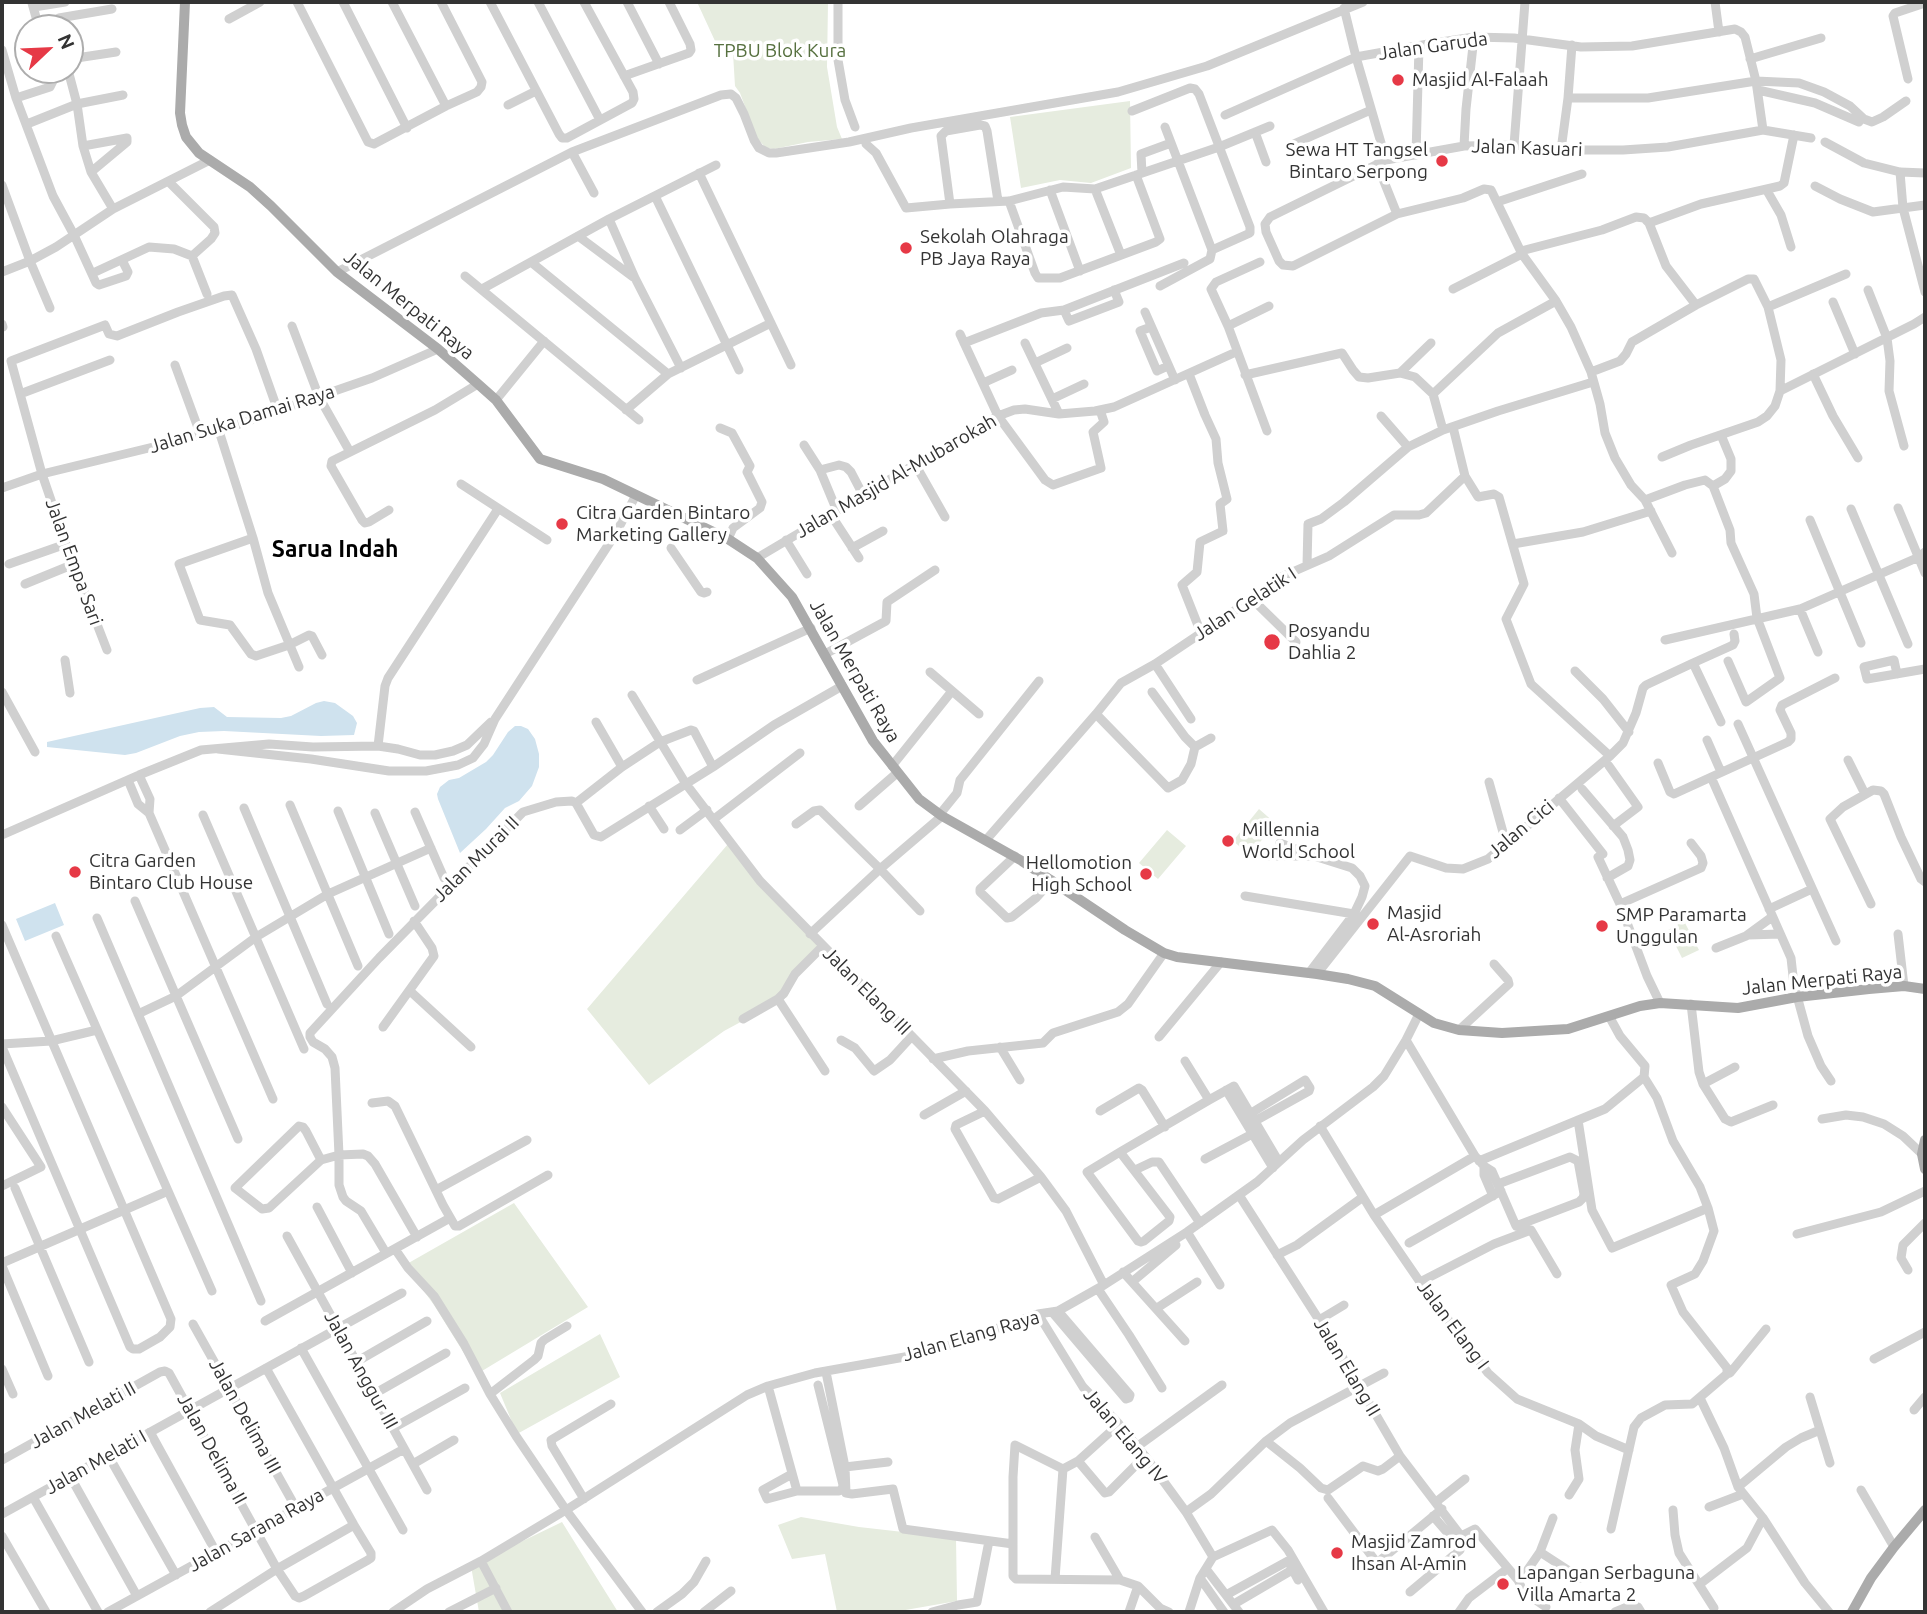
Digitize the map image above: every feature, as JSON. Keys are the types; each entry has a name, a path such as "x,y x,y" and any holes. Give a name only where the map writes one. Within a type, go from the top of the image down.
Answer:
{"main road":[{"name":"Jalan Merpati Raya","path":"185,2 181,125 199,153 250,187 337,272 438,349 496,400 540,458 603,479 728,539 757,558 792,597 873,741 919,799 941,815 1015,856 1164,953 1177,957 1313,973 1375,986 1434,1023 1459,1030 1502,1033 1568,1028 1640,1006 1660,1003 1738,1008 1797,998 1904,986 1925,989"},
{"path":"1925,1140 1922,1154 1925,1169"},
{"path":"1852,1612 1871,1578 1925,1512"}],"street":[{"path":"33,5 65,2"},
{"path":"229,19 260,2"},
{"path":"297,2 369,142 374,144 481,88 482,82 441,2"},
{"path":"343,2 407,128"},
{"path":"490,2 562,138 567,138 635,99 584,2"},
{"path":"538,2 600,120"},
{"path":"627,2 659,64"},
{"path":"624,76 689,54 690,44 668,2"},
{"path":"838,2 838,60 845,100 855,127"},
{"path":"337,272 572,152 727,94 736,98 754,140 762,151 769,153 849,142 911,128 1118,92 1207,66 1363,2"},
{"path":"1514,145 1525,2"},
{"path":"1715,2 1719,32"},
{"path":"394,3 446,106"},
{"path":"1908,79 1893,14 1925,3"},
{"path":"1344,8 1371,110 1381,162 1397,214 1463,198 1484,189 1491,190 1522,253 1572,327 1592,377 1605,433 1615,458 1631,485 1645,500 1672,553"},
{"path":"83,14 112,9"},
{"name":"Jalan Garuda","path":"1225,115 1356,57 1474,37 1522,39 1581,47 1632,46 1735,29 1745,37 1751,59"},
{"path":"1464,146 1474,37"},
{"path":"1763,130 1751,59 1821,38"},
{"path":"1561,150 1572,45"},
{"path":"1416,155 1419,46"},
{"path":"2,50 16,99 53,196 96,283 99,285 126,276 128,272 122,260"},
{"path":"84,57 116,52"},
{"path":"1568,98 1648,98 1799,83 1850,106 1864,119 1872,122 1906,102"},
{"path":"16,99 50,87 52,84"},
{"path":"72,84 83,146 91,172 113,209"},
{"path":"1757,86 1815,103 1859,122"},
{"path":"1132,111 1190,88 1199,94 1250,227 1250,233 1212,250"},
{"path":"508,104 536,91"},
{"path":"27,124 77,104 123,95"},
{"path":"1289,146 1371,110"},
{"path":"950,204 941,136 946,131 980,125 985,126 987,131 998,201"},
{"path":"866,144 876,153 906,208 1009,201 1063,187 1095,189 1219,147 1270,126"},
{"path":"1160,286 1210,259 1212,250 1165,127"},
{"name":"Jalan Kasuari","path":"1397,214 1293,266 1283,265 1279,261 1265,224 1270,217 1381,162 1464,146 1514,145 1561,150 1623,150 1668,147 1763,130 1811,138"},
{"path":"1255,132 1266,162"},
{"path":"1649,223 1701,204 1777,187 1784,183 1794,135"},
{"path":"83,146 125,137 128,139 91,172"},
{"path":"1825,142 1864,163 1899,172 1925,173"},
{"path":"1009,201 1038,278 1059,278 1080,271 1160,239 1139,174 1141,154 1171,143"},
{"path":"572,152 594,193"},
{"path":"2,272 56,247 113,209 210,160"},
{"path":"482,289 609,219 716,165"},
{"path":"1899,172 1903,208 1925,292"},
{"path":"699,173 791,365"},
{"path":"1497,202 1581,174"},
{"path":"169,182 214,227 215,233 211,239 192,256"},
{"path":"2,185 50,309"},
{"path":"1815,186 1840,200 1873,212 1925,205"},
{"path":"1095,189 1121,255"},
{"path":"1766,189 1781,215 1791,247"},
{"path":"1050,190 1080,271"},
{"path":"655,195 739,370"},
{"path":"1453,289 1522,253 1602,230 1636,216 1649,223 1666,266 1696,305"},
{"path":"609,219 635,278 681,368"},
{"path":"578,236 635,278"},
{"path":"93,274 155,246 174,249 192,256 207,294"},
{"path":"531,262 668,374"},
{"path":"1100,410 1104,422 1093,432 1101,468 1053,485 1045,480 998,416 962,339 1041,313 1064,310 1184,262"},
{"path":"1261,262 1212,285 1211,289 1228,326 1267,431"},
{"path":"1662,457 1763,419 1775,406 1780,391 1781,360 1768,307 1846,274"},
{"path":"466,276 639,420"},
{"name":"Jalan Gelatik I","path":"986,840 1121,683 1155,664 1281,577 1307,565 1308,524 1338,507 1408,447 1448,428 1592,377 1620,361 1632,342 1748,279 1754,279 1768,307"},
{"path":"1868,290 1887,338 1890,361 1889,391 1904,446"},
{"name":"Jalan Empa Sari","path":"107,650 42,474 11,361 105,326 109,334 117,336 178,312 232,295 256,349 278,411"},
{"path":"1433,394 1498,333 1556,301"},
{"path":"1833,302 1855,354"},
{"path":"1228,326 1269,306"},
{"path":"1145,312 1152,327 1140,331 1157,371 1168,366 1175,380"},
{"path":"1780,391 1925,317"},
{"path":"626,410 668,374 771,323"},
{"path":"292,326 319,397 350,452"},
{"path":"496,400 544,341"},
{"path":"1025,343 1059,414"},
{"path":"1400,373 1431,343"},
{"path":"1035,363 1067,348"},
{"name":"Jalan Suka Damai Raya","path":"2,488 42,474 201,436 372,378 438,349"},
{"name":"Jalan Masjid Al-Mubarokah","path":"757,558 998,416 1025,409 1059,414 1114,407 1236,352"},
{"path":"1245,375 1342,353 1359,377 1400,373 1415,377 1433,394 1465,476 1478,497 1494,494 1499,497 1524,584 1506,619 1531,684 1610,761 1638,807 1613,826"},
{"path":"20,394 110,360"},
{"path":"175,365 201,436"},
{"path":"983,383 1012,370"},
{"path":"1189,374 1216,439 1218,463 1227,499 1220,504 1223,531 1200,542 1197,572 1182,586 1201,633"},
{"path":"1813,374 1833,416 1858,458"},
{"path":"389,510 365,523 330,464 435,410 478,384"},
{"path":"1052,399 1084,384"},
{"path":"1381,416 1408,447"},
{"path":"720,428 732,433 750,466 747,471 762,502 760,508 733,528 728,539"},
{"path":"219,430 268,593 299,667"},
{"path":"1713,486 1731,471 1731,459 1721,435"},
{"path":"804,445 820,470 834,513 859,558"},
{"path":"915,464 945,517"},
{"path":"820,470 839,465 846,467 863,495"},
{"path":"1307,565 1329,556 1394,515 1426,513 1465,476"},
{"path":"1645,500 1705,480 1713,486 1730,530 1731,543 1754,594 1757,618 1780,678 1746,702 1728,662"},
{"path":"461,484 547,540"},
{"path":"218,749 388,771 426,771 458,765 473,758 484,744 495,719 616,533 636,495"},
{"path":"1898,508 1922,555 1925,573"},
{"path":"378,746 388,678 498,509"},
{"path":"1851,509 1908,644"},
{"path":"1513,544 1583,532 1651,511"},
{"path":"1810,520 1861,643"},
{"path":"852,548 883,531"},
{"path":"253,538 180,564 200,620 230,625 251,654 256,656 289,645 307,635 312,636 322,655"},
{"path":"786,540 807,575"},
{"path":"9,564 66,544"},
{"path":"671,548 701,592 708,592"},
{"path":"1665,640 1800,609 1922,555"},
{"path":"25,584 74,565"},
{"path":"825,654 886,621 887,602 935,570"},
{"path":"1252,599 1296,642"},
{"path":"1800,609 1818,652"},
{"path":"697,680 811,628"},
{"path":"1721,722 1693,663 1733,645 1734,634"},
{"path":"65,660 70,693"},
{"name":"Jalan Cici","path":"1313,973 1410,856 1446,868 1463,869 1488,859 1559,798 1610,761 1629,732 1646,685 1693,663"},
{"path":"1155,664 1191,719"},
{"path":"1897,674 1925,668"},
{"path":"1575,671 1603,699 1629,732"},
{"path":"930,672 979,714"},
{"path":"1658,763 1670,792 1674,794 1753,758 1791,739 1791,733 1780,710 1783,705 1835,678"},
{"path":"810,934 941,815 957,793 960,780 1039,681"},
{"path":"713,767 691,730 660,742 576,803 594,835 598,837 713,767 774,725 842,686"},
{"path":"859,806 894,769 952,691"},
{"path":"2,692 36,752"},
{"path":"1152,692 1195,747"},
{"name":"Jalan Elang III","path":"632,695 686,783 760,881 985,1111 1041,1177 1066,1212 1101,1287 1162,1388"},
{"path":"1096,714 1168,788 1182,780 1191,764 1195,747 1211,738"},
{"path":"2,835 201,751 269,744 313,747 378,746 398,748 420,755 435,755 467,745 495,719"},
{"path":"596,722 622,767"},
{"path":"1738,724 1836,941"},
{"path":"1707,740 1721,772"},
{"path":"311,760 313,747"},
{"path":"453,751 458,765"},
{"path":"714,819 800,753"},
{"path":"1848,760 1865,794"},
{"path":"139,775 150,799 149,813"},
{"path":"1711,777 1791,958 1797,998 1808,1036 1831,1081"},
{"path":"128,780 138,804 149,813 273,1099"},
{"path":"1489,782 1506,843"},
{"path":"1582,789 1623,837 1630,860 1628,866 1607,878"},
{"path":"1871,904 1830,819 1843,807 1873,790 1881,791 1925,882"},
{"path":"1559,798 1603,854 1598,857 1660,1003"},
{"name":"Jalan Murai II","path":"339,1155 335,1068 332,1058 313,1042 310,1033 414,921 523,812 556,802 576,803"},
{"path":"290,805 358,966"},
{"path":"649,806 664,829"},
{"path":"244,808 327,1004"},
{"path":"680,830 706,810"},
{"path":"796,824 814,811 820,810 920,911"},
{"path":"338,811 389,934"},
{"path":"415,812 444,878"},
{"path":"375,813 415,906"},
{"path":"203,815 304,1049"},
{"path":"1280,843 1352,868 1360,876 1364,890 1354,914 1313,973"},
{"path":"1620,904 1701,868 1701,856 1692,843"},
{"path":"138,1014 176,996 256,937 328,894 430,848"},
{"path":"1015,856 980,889 1007,918 1036,898 1052,880"},
{"path":"1269,856 1314,856"},
{"path":"1746,936 1771,913 1812,889"},
{"path":"1245,896 1354,914"},
{"path":"135,901 238,1139"},
{"path":"97,918 261,1301"},
{"path":"383,1027 434,956 432,948 414,921"},
{"path":"2,925 51,1041 171,1319 170,1327 160,1337 139,1349 130,1347 2,1046 51,1041 97,1030"},
{"path":"1716,948 1746,936 1780,934"},
{"path":"1898,934 1904,986"},
{"path":"56,936 212,1291"},
{"path":"743,1019 778,999 794,974 823,946"},
{"path":"933,1059 968,1051 1043,1043 1053,1033 1118,1012 1128,1004 1164,953"},
{"path":"1159,1037 1221,962"},
{"path":"1459,1030 1509,984 1494,964"},
{"path":"411,991 471,1047"},
{"path":"778,999 825,1071"},
{"path":"1690,1004 1697,1062 1703,1084 1725,1119 1731,1122 1773,1105"},
{"name":"Jalan Elang Raya","path":"393,1612 427,1589 481,1561 584,1499 747,1395 768,1386 826,1371 928,1353 1038,1314 1056,1312 1101,1287 1239,1195 1320,1126 1379,1082 1419,1014"},
{"path":"1374,1215 1479,1161 1610,1105 1644,1077 1646,1066 1620,1036 1609,1016"},
{"path":"841,1040 855,1048 874,1071 890,1060 912,1036"},
{"path":"1406,1040 1479,1161 1492,1171 1497,1190 1515,1225 1518,1227 1579,1202 1584,1194 1578,1161 1570,1157 1497,1190 1409,1243"},
{"path":"1000,1047 1020,1080"},
{"path":"1185,1061 1209,1100"},
{"path":"1703,1084 1735,1068"},
{"path":"1644,1077 1657,1098 1673,1141 1700,1187 1714,1231 1695,1274 1671,1285 1683,1312 1726,1366 1727,1374"},
{"path":"1205,1159 1304,1080 1310,1088 1252,1123"},
{"path":"1100,1111 1139,1088 1143,1090 1165,1127"},
{"path":"1120,1152 1170,1217 1169,1221 1141,1242 1087,1175 1088,1172 1120,1152 1226,1090 1252,1123 1276,1165"},
{"path":"923,1115 966,1091"},
{"path":"372,1102 386,1101 394,1104 455,1226 548,1175"},
{"path":"2,1107 41,1167 2,1186"},
{"path":"985,1111 956,1125 955,1128 994,1198 998,1199 1041,1177"},
{"path":"1822,1119 1846,1115 1884,1124 1903,1136 1922,1154"},
{"path":"1578,1120 1592,1210 1612,1248 1708,1208"},
{"path":"321,1160 306,1131 299,1126 235,1188 262,1209 268,1208 321,1160 339,1155 363,1154 375,1164 416,1237"},
{"name":"Jalan Elang I","path":"1320,1126 1374,1215 1488,1373 1517,1399 1579,1424 1596,1436 1629,1450"},
{"path":"436,1190 527,1140"},
{"path":"339,1155 339,1185 346,1201 361,1211 391,1251 433,1296 516,1436 566,1510 642,1612"},
{"path":"1135,1171 1152,1162 1159,1162 1200,1223"},
{"path":"15,1188 89,1362"},
{"path":"48,1376 2,1265 168,1191"},
{"path":"1797,1234 1881,1212 1925,1191"},
{"name":"Jalan Elang II","path":"1239,1195 1362,1386 1400,1456 1461,1536 1475,1529 1507,1569"},
{"path":"1277,1255 1297,1245 1363,1197"},
{"path":"317,1207 352,1273"},
{"path":"265,1321 450,1218"},
{"path":"1908,1270 1901,1258 1903,1245 1925,1223"},
{"path":"1420,1282 1494,1244 1531,1230 1557,1274"},
{"path":"1186,1232 1220,1285"},
{"name":"Jalan Anggur III","path":"287,1236 427,1490"},
{"path":"1132,1282 1176,1245"},
{"path":"1123,1272 1185,1341"},
{"path":"1157,1308 1198,1282"},
{"name":"Jalan Melati I","path":"2,1514 402,1293"},
{"path":"1319,1320 1345,1305"},
{"path":"1056,1312 1130,1395 1129,1398 1126,1399 1056,1312"},
{"name":"Jalan Elang IV","path":"1038,1314 1083,1387 1145,1455 1213,1557"},
{"path":"356,1362 428,1321"},
{"name":"Jalan Delima III","path":"193,1324 296,1508"},
{"path":"490,1394 534,1360 544,1340 567,1326"},
{"path":"1611,1529 1634,1427 1641,1418 1665,1405 1692,1404 1730,1373 1766,1329"},
{"path":"1874,1359 1925,1332"},
{"path":"301,1348 403,1530"},
{"path":"374,1394 446,1353"},
{"path":"210,1612 277,1569 354,1525 266,1368"},
{"path":"2,1369 13,1394"},
{"name":"Jalan Delima II","path":"165,1371 169,1373 191,1410 277,1569 295,1596 299,1598 321,1588 371,1558 371,1553 354,1525"},
{"name":"Jalan Melati II","path":"2,1460 165,1371"},
{"path":"826,1371 845,1467 846,1493 893,1489 903,1529 1013,1544"},
{"path":"1186,1513 1231,1476 1266,1441 1300,1416 1384,1373"},
{"path":"792,1474 763,1490 767,1499 797,1491 839,1492 842,1489 818,1385"},
{"path":"1138,1446 1223,1385"},
{"path":"768,1386 797,1491"},
{"path":"1362,1386 1380,1411"},
{"path":"393,1428 465,1388"},
{"path":"1810,1397 1830,1463"},
{"path":"1914,1410 1925,1397"},
{"path":"1700,1398 1741,1491 1763,1518 1805,1583 1829,1612"},
{"path":"584,1499 551,1440 611,1404"},
{"path":"1063,1469 1078,1461 1119,1424"},
{"path":"1569,1495 1579,1479 1575,1450 1579,1424"},
{"path":"1709,1507 1741,1491 1786,1447 1820,1430"},
{"path":"150,1432 216,1552"},
{"path":"413,1464 454,1440"},
{"path":"1266,1441 1321,1488 1328,1490 1363,1466 1378,1471 1400,1456"},
{"path":"1063,1469 1015,1445 1013,1576 1016,1579 1121,1580 1138,1586 1160,1608 1169,1612"},
{"name":"Jalan Sarana Raya","path":"108,1612 404,1449"},
{"path":"108,1455 176,1575"},
{"path":"1078,1461 1105,1493 1145,1455"},
{"path":"845,1467 888,1462"},
{"path":"1055,1579 1063,1469"},
{"path":"70,1476 137,1596"},
{"path":"1328,1498 1377,1563 1433,1516 1465,1479"},
{"path":"1861,1490 1894,1547"},
{"path":"33,1497 98,1612"},
{"path":"1673,1510 1679,1553 1700,1584 1712,1611"},
{"path":"1410,1592 1460,1550 1433,1516"},
{"path":"1518,1580 1540,1552 1553,1518"},
{"path":"1700,1584 1752,1543 1763,1518"},
{"path":"1189,1612 1200,1578 1213,1557 1272,1530 1288,1550 1324,1612"},
{"path":"2,1535 46,1612"},
{"path":"1095,1537 1121,1580"},
{"path":"932,1612 978,1602 989,1541"},
{"path":"1540,1552 1580,1578"},
{"path":"1226,1595 1288,1560 1318,1612"},
{"path":"481,1561 508,1612"},
{"path":"657,1612 694,1582 706,1561"},
{"path":"1206,1569 1236,1608 1292,1570"},
{"path":"1460,1612 1469,1598 1507,1569 1518,1580 1522,1591 1546,1607"},
{"path":"1200,1578 1224,1612"},
{"path":"1129,1612 1138,1586"},
{"path":"449,1612 496,1588"},
{"path":"704,1612 730,1591"},
{"path":"1615,1612 1632,1605 1638,1607 1641,1612"}],"green space":[{"name":"TPBU Blok Kura","path":"697,2 828,2 827,67 837,127 842,139 766,148 757,138 735,86 733,53 721,54"},
{"path":"1130,101 1131,168 1091,183 1060,180 1021,188 1010,117"},
{"path":"1259,809 1275,823 1250,855 1233,841"},
{"path":"1167,830 1186,846 1158,879 1139,863"},
{"path":"728,844 820,946 800,970 787,997 724,1031 649,1085 587,1009"},
{"path":"1684,921 1699,950 1682,958 1668,930"},
{"path":"514,1203 588,1307 477,1374 434,1305 405,1265"},
{"path":"600,1334 620,1377 517,1434 500,1393"},
{"path":"801,1517 859,1527 956,1538 957,1601 894,1612 837,1612 825,1554 792,1559 778,1525"},
{"path":"562,1522 618,1612 479,1612 471,1566"}],"water":[{"path":"324,701 335,703 353,716 357,723 354,735 199,732 125,755 47,747 47,742 200,708 214,707 227,717 281,718"},
{"path":"515,726 528,729 535,739 539,767 532,786 519,801 505,808 460,853 438,799 440,787 486,762"},
{"path":"55,903 64,925 25,941 16,919"}],"place":[{"name":"Masjid Al-Falaah","path":"1398,80"},
{"name":"Sewa HT Tangsel Bintaro Serpong","path":"1442,161"},
{"name":"Sekolah Olahraga PB Jaya Raya","path":"906,248"},
{"name":"Citra Garden Bintaro Marketing Gallery","path":"562,524"},
{"name":"Posyandu Dahlia 2","path":"1272,642"},
{"name":"Millennia World School","path":"1228,841"},
{"name":"Citra Garden Bintaro Club House","path":"75,872"},
{"name":"Hellomotion High School","path":"1146,874"},
{"name":"Masjid Al-Asroriah","path":"1373,924"},
{"name":"SMP Paramarta Unggulan","path":"1602,926"},
{"name":"Masjid Zamrod Ihsan Al-Amin","path":"1337,1553"},
{"name":"Lapangan Serbaguna Villa Amarta 2","path":"1503,1584"}],"district":[{"name":"Sarua Indah","path":"335,549"}]}
